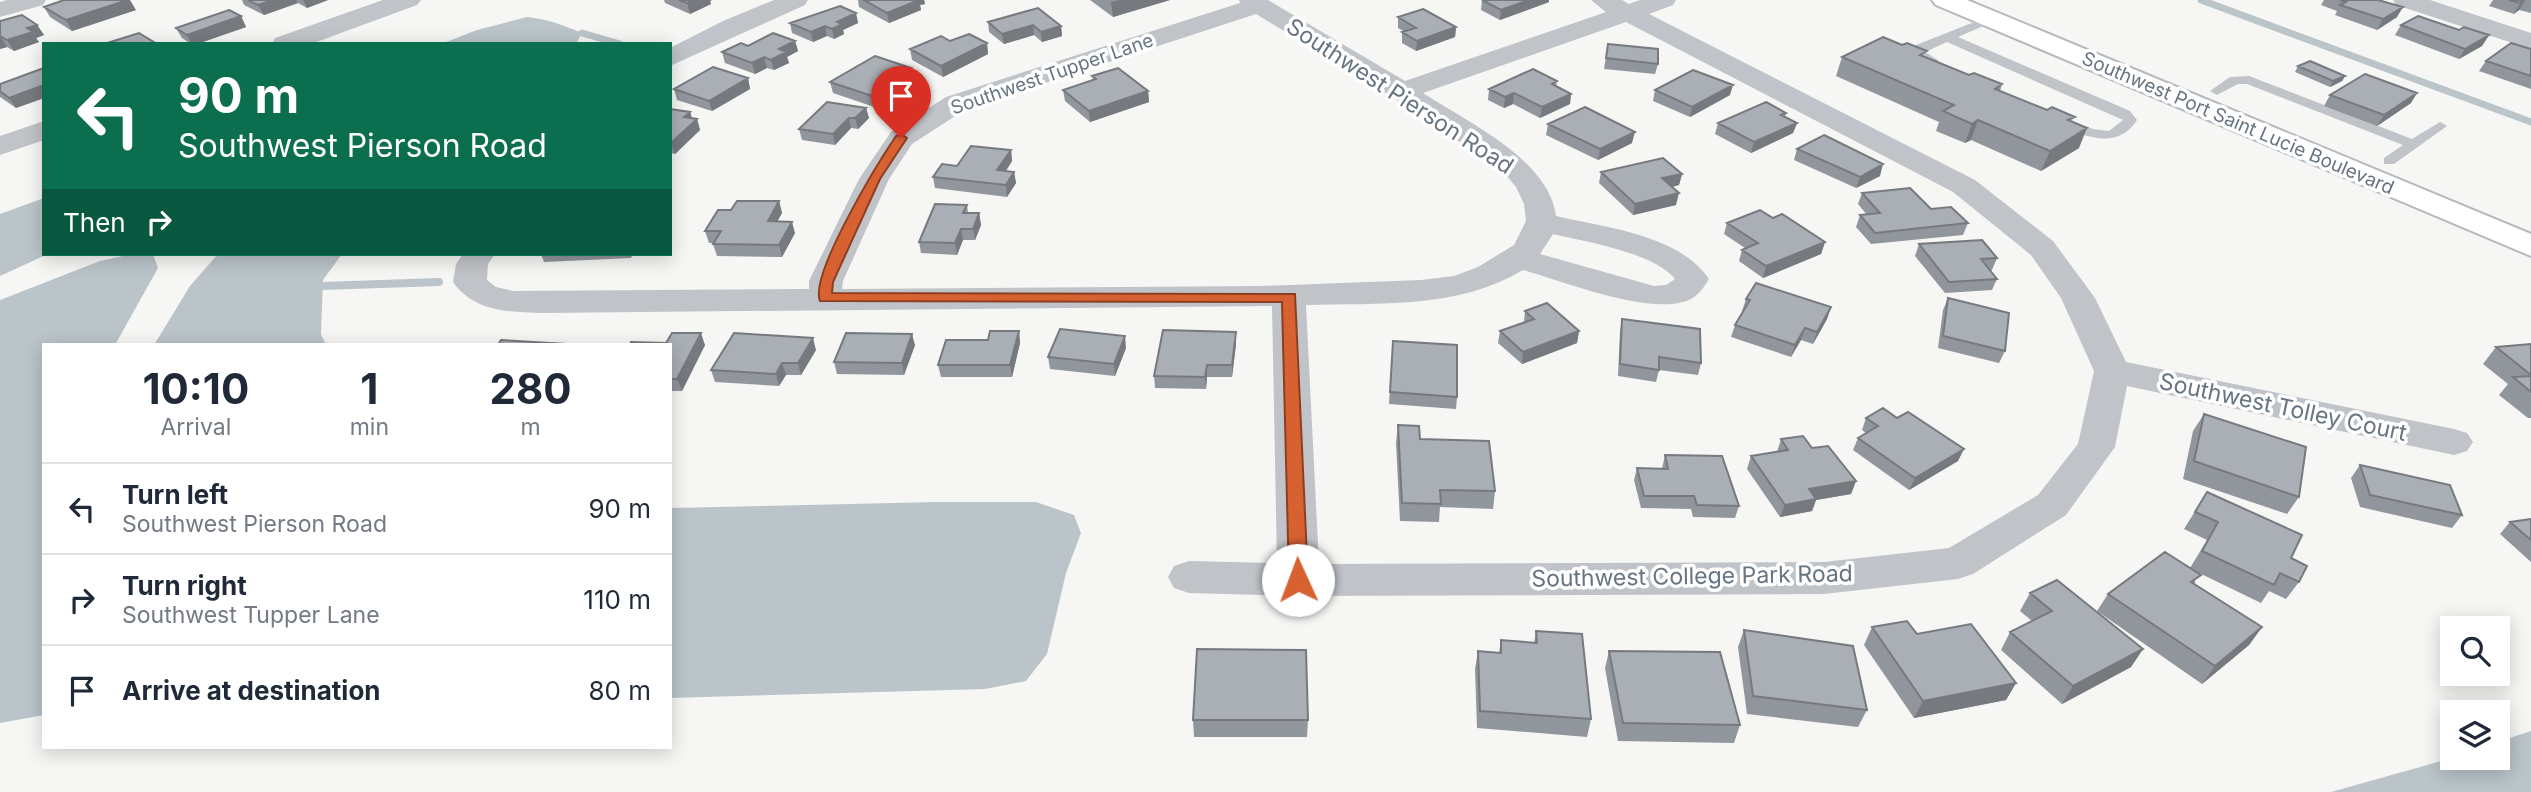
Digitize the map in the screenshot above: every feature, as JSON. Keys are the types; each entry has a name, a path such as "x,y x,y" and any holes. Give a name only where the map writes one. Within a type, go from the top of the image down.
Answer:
{"main road":[{"name":"Southwest Port Saint Lucie Boulevard","path":"1945,0 1993,10 2217,91 2531,218"},
{"name":"Southwest Port Saint Lucie Boulevard","path":"1993,10 2531,246"}],"street":[{"path":"0,10 34,0"},
{"path":"291,42 408,0"},
{"path":"672,57 732,26 796,0"},
{"path":"1402,91 1616,7 1664,0"},
{"path":"2405,0 2531,41"},
{"name":"Southwest Pierson Road","path":"1254,2 1402,91 1512,164 1537,193 1543,208 1542,222"},
{"name":"Southwest Tupper Lane","path":"825,298 825,282 874,179 901,138 956,103 1254,2"},
{"path":"1616,7 1964,186 2042,248 2078,298 2112,372"},
{"path":"0,146 42,131"},
{"path":"477,256 472,264 470,282 477,291 512,301 542,303 825,298 1289,297 1440,289 1474,281 1521,259 1538,239 1542,222 1661,254 1682,264 1692,278 1684,290 1676,294 1653,296 1521,259"},
{"path":"1289,297 1298,580"},
{"name":"Southwest Tolley Court","path":"2112,372 2454,442"},
{"name":"Southwest College Park Road","path":"1189,577 1298,580 1824,578 1958,563 2052,505 2096,447 2112,372"}],"lane":[{"path":"1948,69 1918,53 1920,48 1947,37 1993,10"},
{"path":"1947,37 2125,114 2130,120 2128,126 2113,135 2100,135 2047,115"},
{"path":"2217,91 2235,80 2249,80 2414,144"},
{"path":"2389,160 2440,126"}],"shaded area":[{"path":"527,17 582,33 577,42 446,42 477,30"},
{"path":"42,199 44,256 0,276 0,214"},
{"path":"123,256 154,256 158,268 116,343 42,343 42,715 0,723 0,300 100,261"},
{"path":"216,256 341,256 323,280 321,334 325,343 155,343 190,286"},
{"path":"1036,502 1074,515 1081,533 1066,573 1047,654 1026,681 985,689 672,698 672,508"},
{"path":"2531,731 2531,792 2331,792 2440,761 2440,770 2510,770 2510,738"}],"building":[{"path":"64,0 128,0 66,20 44,7"},
{"path":"248,0 273,0 258,5"},
{"path":"864,0 919,0 887,13"},
{"path":"1482,0 1529,0 1501,10"},
{"path":"2340,0 2378,0 2403,7 2383,19 2340,5 2346,2"},
{"path":"840,6 856,13 837,22 842,24 832,29 825,26 811,32 790,23"},
{"path":"1038,8 1061,26 1041,32 1033,25 1002,34 988,22"},
{"path":"1423,9 1456,27 1417,41 1402,32 1416,28 1398,17"},
{"path":"229,10 241,16 187,35 176,28"},
{"path":"22,15 37,25 27,28 33,32 7,40 0,36 0,21"},
{"path":"2418,16 2459,30 2464,27 2489,35 2465,49 2401,25"},
{"path":"139,33 154,42 110,42"},
{"path":"773,33 795,41 779,49 786,52 771,60 764,57 752,63 722,52 741,43 748,46"},
{"path":"969,34 987,43 941,66 910,49 941,36 950,41"},
{"path":"1883,37 1927,51 1920,55 1969,75 1974,73 2002,84 1995,89 2047,110 2052,107 2075,117 2068,120 2087,128 2050,151 1978,120 1972,124 1943,111 1954,105 1842,57"},
{"path":"2511,43 2531,49 2531,76 2486,61"},
{"path":"1608,44 1658,49 1658,64 1606,58"},
{"path":"875,56 911,68 884,83 896,88 878,98 830,82"},
{"path":"2310,61 2345,76 2333,81 2298,66"},
{"path":"713,67 748,78 709,101 674,89"},
{"path":"1118,68 1148,91 1089,111 1063,90 1096,79 1092,76"},
{"path":"42,69 42,86 9,98 0,91 0,84"},
{"path":"1533,69 1557,81 1552,84 1571,94 1542,107 1514,93 1505,97 1489,89"},
{"path":"1693,70 1733,85 1692,107 1655,90"},
{"path":"2365,74 2417,93 2384,115 2330,95"},
{"path":"827,102 866,108 855,118 849,118 833,134 799,129"},
{"path":"1766,102 1786,113 1781,115 1797,123 1754,142 1718,123"},
{"path":"1585,107 1635,132 1600,149 1548,124"},
{"path":"672,109 690,112 684,117 697,119 672,142"},
{"path":"1824,135 1883,164 1860,177 1797,149"},
{"path":"971,146 1011,150 997,170 1014,172 1006,185 933,177 942,164 957,166"},
{"path":"1663,158 1682,174 1662,178 1679,193 1635,204 1601,172"},
{"path":"1910,188 1931,209 1951,207 1968,223 1875,233 1860,215 1880,213 1862,193"},
{"path":"737,201 779,201 768,221 792,222 779,245 713,244 721,231 705,231 718,210 731,210"},
{"path":"935,204 967,205 963,213 979,213 973,229 961,229 955,243 919,242"},
{"path":"1760,210 1773,218 1782,214 1825,242 1766,266 1742,250 1758,243 1727,223"},
{"path":"1982,240 1997,258 1981,259 1997,279 1949,282 1919,244"},
{"path":"1756,283 1831,307 1817,332 1805,328 1795,345 1735,325 1750,300 1746,299"},
{"path":"1948,298 2009,313 2005,351 1943,336"},
{"path":"1547,303 1579,331 1523,352 1500,331 1534,319 1525,311"},
{"path":"1622,319 1700,329 1701,363 1659,357 1659,370 1620,364"},
{"path":"1060,329 1125,336 1114,364 1048,357"},
{"path":"1163,330 1236,332 1232,365 1207,365 1205,377 1154,376"},
{"path":"990,331 1019,331 1010,365 938,365 946,340 988,340"},
{"path":"672,333 701,333 677,379 672,379 672,343 666,343"},
{"path":"734,333 813,338 798,363 782,363 776,374 711,370"},
{"path":"846,333 912,334 902,363 834,362"},
{"path":"501,340 552,343 499,343"},
{"path":"1393,341 1457,345 1457,397 1390,392"},
{"path":"2531,344 2531,375 2496,347"},
{"path":"2531,376 2531,392 2513,377"},
{"path":"1883,408 1897,418 1908,412 1964,449 1915,478 1858,438 1878,426 1866,418"},
{"path":"2204,414 2306,447 2299,497 2194,461"},
{"path":"1398,425 1419,426 1420,439 1489,441 1495,491 1440,490 1441,504 1402,503"},
{"path":"1803,436 1812,448 1828,446 1856,481 1809,489 1816,499 1785,505 1751,456 1788,450 1781,439"},
{"path":"1665,455 1722,456 1739,506 1697,505 1694,496 1644,496 1637,468 1668,469"},
{"path":"2360,465 2450,485 2462,515 2370,495"},
{"path":"2207,492 2302,535 2291,558 2307,566 2299,582 2280,573 2274,585 2202,551 2218,522 2195,512"},
{"path":"2531,519 2531,540 2510,522"},
{"path":"2165,552 2201,575 2191,582 2262,627 2215,666 2108,594"},
{"path":"2057,580 2143,649 2073,686 2010,632 2052,611 2030,593"},
{"path":"1907,621 1917,634 1971,624 2016,683 1923,701 1872,627"},
{"path":"1744,630 1853,646 1867,710 1753,696"},
{"path":"1536,631 1582,634 1591,719 1480,711 1478,651 1501,653 1501,640 1537,643"},
{"path":"1197,649 1306,650 1308,720 1193,720"},
{"path":"1609,651 1720,652 1740,725 1623,723"}],"waterway":[{"path":"2201,0 2531,122"},
{"path":"582,33 613,42"},
{"path":"322,286 439,282"}],"route":[{"path":"901,138 874,179 864,205 825,282 825,298 1289,297 1298,580"}]}
